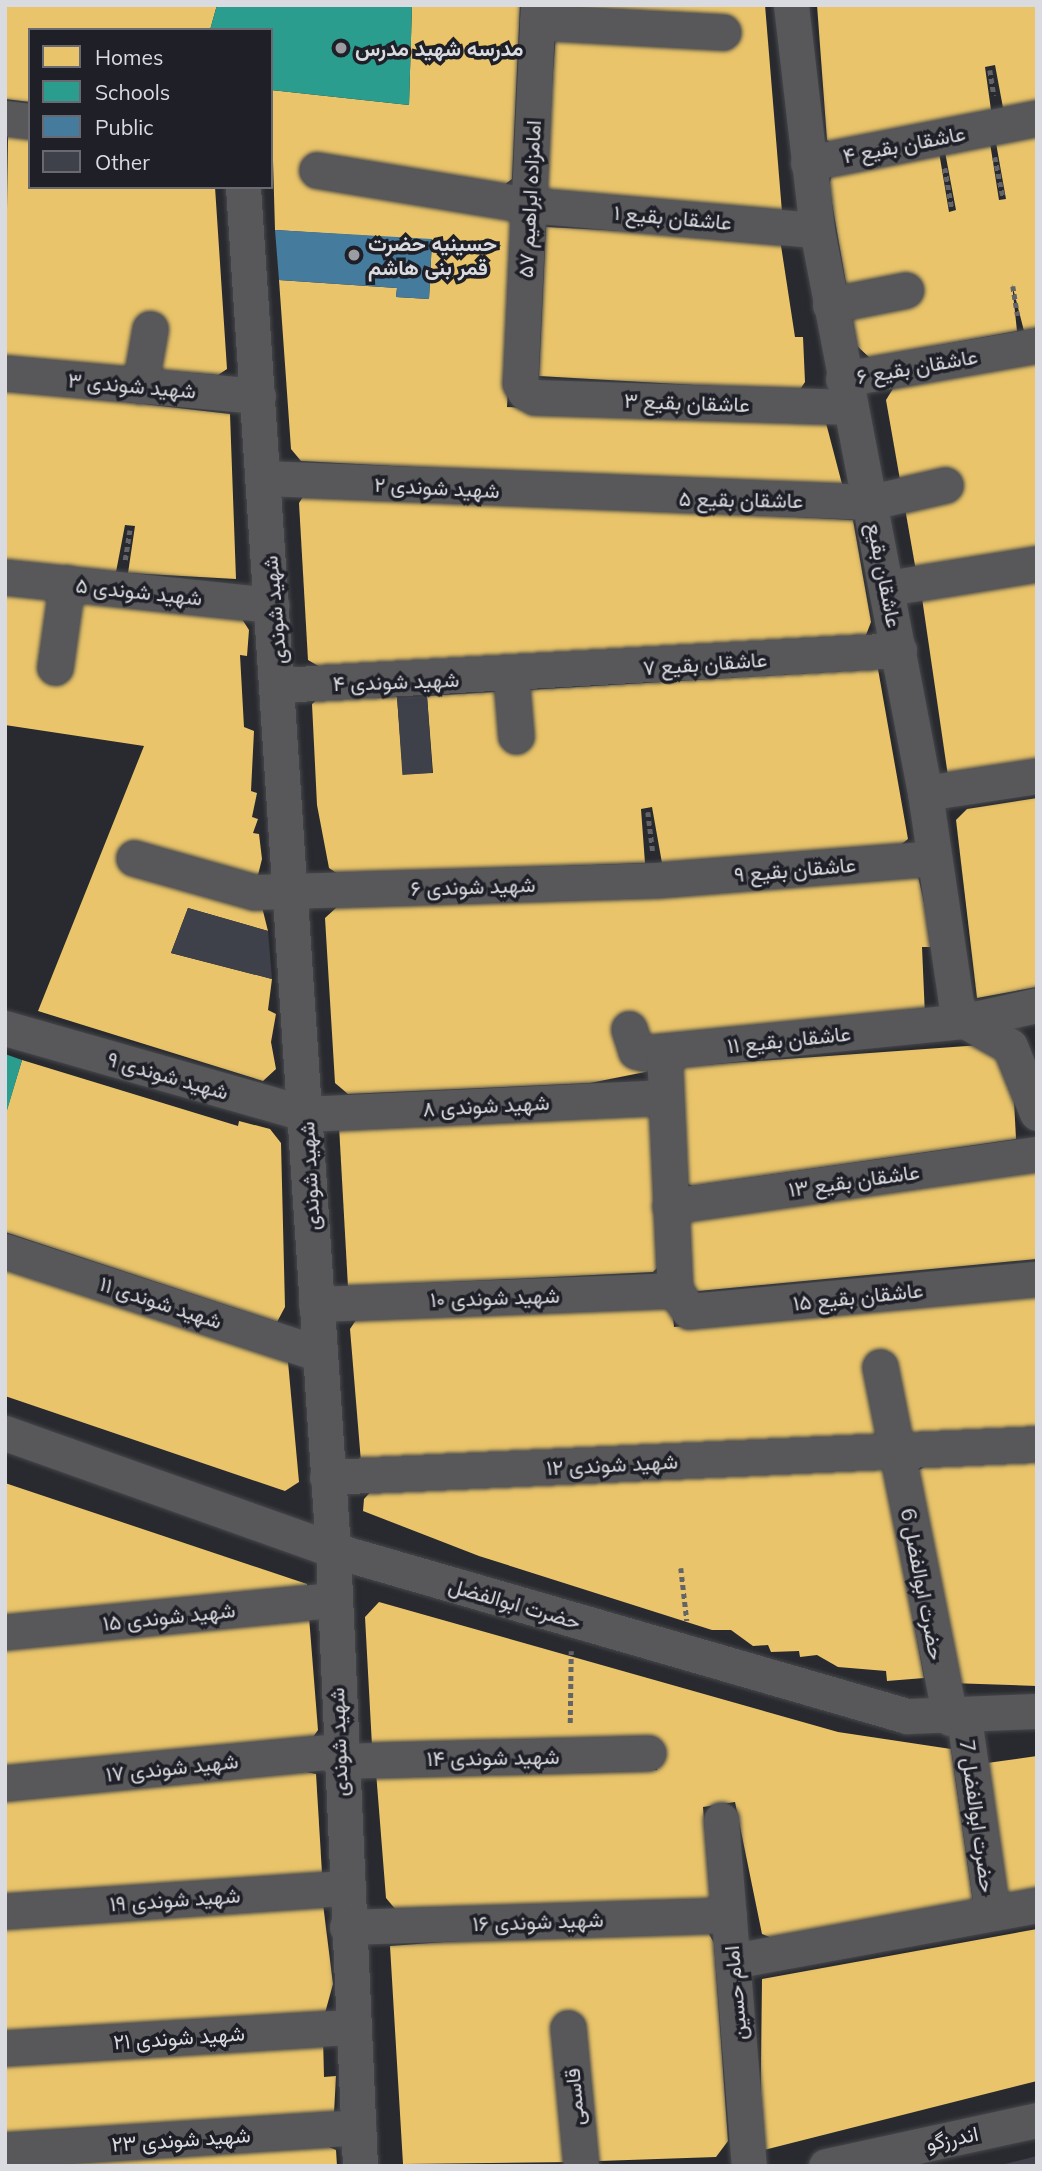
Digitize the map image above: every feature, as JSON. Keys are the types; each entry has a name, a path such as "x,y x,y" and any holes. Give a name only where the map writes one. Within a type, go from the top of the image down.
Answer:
{"street":[{"name":"عاشقان بقیع","path":"791,5 817,230 846,393 888,588 925,793 956,1004 965,1021"},
{"path":"538,13 723,32"},
{"name":"امامزاده ابراهیم ۵۷","path":"525,392 520,383 538,13"},
{"path":"5,118 28,121"},
{"name":"عاشقان بقیع ۴","path":"808,163 1037,118"},
{"name":"عاشقان بقیع ۱","path":"317,170 529,205 817,230"},
{"name":"شهید شوندی","path":"243,189 280,685 290,892 306,1114 317,1353 333,1550 332,1600 338,1756 360,2166"},
{"path":"830,305 906,290"},
{"path":"140,386 150,330"},
{"name":"عاشقان بقیع ۶","path":"846,393 991,354 1037,345"},
{"name":"شهید شوندی ۳","path":"5,373 258,396"},
{"name":"عاشقان بقیع ۳","path":"525,392 535,397 846,393"},
{"name":"شهید شوندی ۲","path":"264,478 611,496"},
{"name":"عاشقان بقیع ۵","path":"611,496 871,502 945,485"},
{"path":"888,588 1037,564"},
{"name":"شهید شوندی ۵","path":"5,577 272,605"},
{"path":"55,667 68,583"},
{"name":"عاشقان بقیع ۷","path":"512,677 899,650"},
{"path":"512,677 516,736"},
{"name":"شهید شوندی ۴","path":"280,685 512,677"},
{"path":"925,793 1037,776"},
{"name":"شهید شوندی ۶","path":"134,858 254,892 656,880"},
{"name":"عاشقان بقیع ۹","path":"656,880 934,858"},
{"name":"عاشقان بقیع ۱۱","path":"629,1029 636,1051 664,1051 965,1021 1037,1005"},
{"path":"965,1021 1010,1046 1037,1113"},
{"name":"شهید شوندی ۹","path":"17,1032 306,1114"},
{"path":"664,1051 670,1206 678,1298"},
{"name":"شهید شوندی ۸","path":"306,1114 666,1097"},
{"name":"عاشقان بقیع ۱۳","path":"670,1206 1037,1154"},
{"name":"شهید شوندی ۱۱","path":"5,1251 317,1353"},
{"name":"عاشقان بقیع ۱۵","path":"678,1298 701,1312 1037,1279"},
{"name":"شهید شوندی ۱۰","path":"316,1304 678,1298"},
{"name":"حضرت ابوالفضل 6","path":"880,1367 957,1718"},
{"name":"حضرت ابوالفضل","path":"5,1433 333,1550 907,1716 957,1718 1037,1711"},
{"name":"شهید شوندی ۱۲","path":"327,1477 1037,1444"},
{"name":"شهید شوندی ۱۵","path":"5,1632 332,1600"},
{"name":"حضرت ابوالفضل 7","path":"957,1718 992,1913"},
{"name":"شهید شوندی ۱۴","path":"338,1756 648,1753"},
{"name":"شهید شوندی ۱۷","path":"5,1783 338,1756"},
{"name":"امام حسین","path":"721,1820 748,2166"},
{"name":"شهید شوندی ۱۹","path":"5,1911 345,1888"},
{"path":"733,1961 1037,1905"},
{"name":"شهید شوندی ۱۶","path":"347,1927 729,1915"},
{"name":"شهید شوندی ۲۱","path":"5,2048 352,2026"},
{"name":"قاسمی","path":"568,2028 581,2166"},
{"name":"اندرزگو","path":"826,2166 1037,2120"},
{"name":"شهید شوندی ۲۳","path":"5,2150 358,2127"}],"path":[{"path":"995,125 1003,197"},
{"path":"939,136 952,209"},
{"path":"681,1568 691,1653"},
{"path":"570,1755 571,1619"}],"building: Homes":[{"path":"5,5 217,5 211,28 28,28 28,102 5,99"},
{"path":"412,5 520,5 512,179 504,185 518,220 507,407 826,423 842,484 836,490 301,461 291,449 279,280 397,288 396,297 429,299 432,240 275,230 273,90 409,105"},
{"path":"578,5 765,5 782,212 544,190 556,33"},
{"path":"817,5 1037,5 1037,108 1004,113 995,65 985,67 992,117 833,144 827,140"},
{"path":"8,134 28,137 28,189 215,189 227,369 218,375 5,360"},
{"path":"1035,136 1037,328 1024,331 1012,284 1017,331 870,358 857,346 829,186 832,174 939,152 949,212 956,210 945,152 990,143 999,200 1006,199 996,143"},
{"path":"546,227 780,239 795,337 803,337 805,382 799,391 539,376"},
{"path":"1037,362 1037,549 916,571 886,400 894,387"},
{"path":"5,388 230,414 236,579 128,573 135,526 125,525 116,572 5,561"},
{"path":"306,492 853,520 871,622 866,635 320,667 308,660 299,503"},
{"path":"1037,574 1037,762 948,776 922,598"},
{"path":"5,593 242,619 249,630 247,656 240,655 244,727 254,731 251,791 257,793 252,817 258,819 253,833 259,834 262,859 256,883 268,931 188,908 171,953 272,979 268,1010 276,1014 271,1042 276,1069 263,1081 38,1011 144,746 5,725"},
{"path":"878,669 908,839 899,846 662,863 652,807 641,809 645,863 338,874 329,868 317,805 312,704 318,699 397,697 403,774 433,773 427,696"},
{"path":"1037,798 1037,987 977,998 956,820 967,809"},
{"path":"918,876 934,947 922,947 925,1016 590,1083 348,1094 335,1083 325,918 337,907"},
{"path":"981,1045 999,1052 1013,1081 1016,1139 693,1186 679,1181 674,1067"},
{"path":"22,1060 238,1126 239,1121 270,1129 281,1143 285,1307 277,1322 5,1232 5,1116"},
{"path":"656,1115 661,1264 653,1272 348,1287 339,1126"},
{"path":"1037,1168 1037,1259 688,1292 681,1217"},
{"path":"5,1266 288,1362 299,1482 285,1491 5,1396"},
{"path":"1037,1289 1037,1436 361,1462 350,1329 360,1314 672,1307 674,1327"},
{"path":"1037,1462 1037,1686 950,1683 910,1476 927,1465"},
{"path":"886,1468 924,1678 887,1681 886,1671 838,1667 817,1655 800,1657 799,1651 771,1652 768,1645 753,1646 731,1630 712,1630 479,1556 363,1511 364,1499 376,1486"},
{"path":"5,1483 307,1584 307,1593 5,1620"},
{"path":"379,1602 838,1732 951,1749 973,1902 772,1938 762,1934 735,1802 703,1807 711,1900 396,1910 386,1898 376,1772 657,1770 656,1746 372,1746 365,1617"},
{"path":"309,1617 318,1730 311,1740 5,1767 5,1646"},
{"path":"1037,1756 1037,1890 1011,1895 1002,1890 987,1763"},
{"path":"291,1769 316,1774 322,1873 5,1898 5,1798"},
{"path":"323,1904 333,1984 325,2013 5,2037 5,1924"},
{"path":"703,1923 714,1943 728,2141 716,2157 599,2161 584,2153 573,2162 403,2164 390,1946"},
{"path":"1037,1929 1037,2081 760,2151 762,1979"},
{"path":"323,2037 324,2077 336,2076 334,2113 5,2138 5,2056"},
{"path":"324,2145 336,2150 337,2166 5,2166"}],"building: Schools":[{"name":"مدرسه شهید مدرس","path":"217,5 412,5 409,105 273,90 273,28 211,28"},
{"path":"5,1054 22,1060 6,1114 5,1114"}],"building: Public":[{"name":"حسینیه حضرت قمر بنی هاشم","path":"275,230 432,239 429,299 396,297 397,288 279,280"}],"building: Other":[{"path":"427,696 432,773 402,775 397,698"},
{"path":"188,908 268,931 272,979 171,953"},
{"path":"1037,2156 1037,2166 1001,2165"}],"place":[{"name":"مدرسه شهید مدرس","path":"341,48"},
{"name":"حسینیه حضرت قمر بنی هاشم","path":"354,255"}]}
